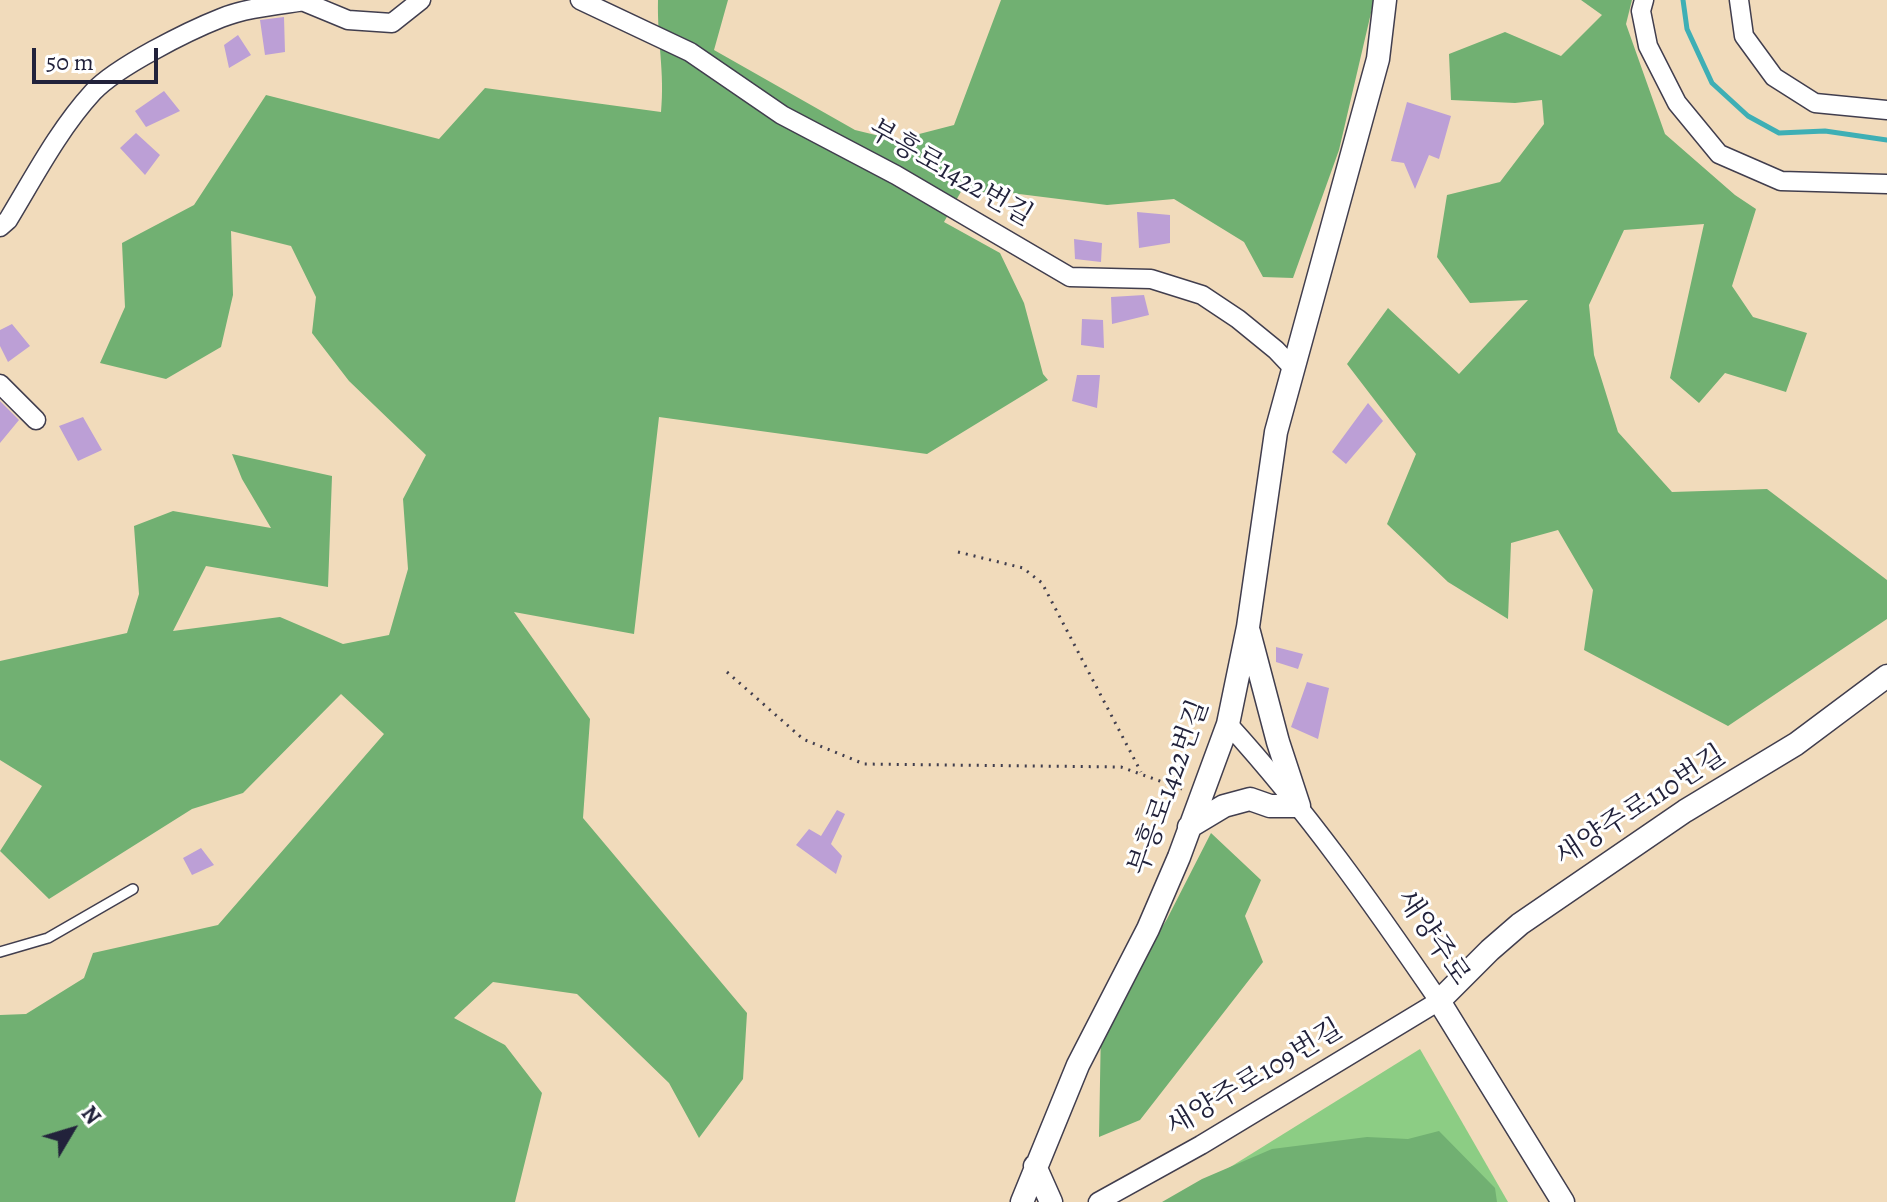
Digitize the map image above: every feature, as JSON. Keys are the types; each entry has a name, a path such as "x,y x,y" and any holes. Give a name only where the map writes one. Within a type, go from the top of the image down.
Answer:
{"street":[{"path":"0,227 8,220 58,140 94,91 129,65 222,18 286,3 306,1 348,20 392,23 421,0"},
{"name":"부흥로1422번길","path":"580,0 690,52 782,115 896,175 1070,277 1151,279 1202,295 1238,319 1294,369"},
{"name":"부흥로1422번길","path":"1022,1202 1078,1065 1148,929 1228,724 1248,627 1276,432 1378,59 1385,0"},
{"path":"1644,0 1641,11 1648,46 1677,103 1719,154 1781,181 1887,184"},
{"path":"1739,0 1744,36 1774,77 1815,103 1887,110"},
{"path":"0,384 36,420"},
{"path":"1189,827 1224,806 1250,799 1270,806 1299,806 1278,742 1248,627"},
{"name":"새양주로110번길","path":"1439,1001 1520,924 1685,811 1796,744 1887,676"},
{"name":"새양주로","path":"1228,724 1299,806 1354,877 1439,1001 1563,1202"},
{"name":"새양주로109번길","path":"1098,1202 1201,1145 1439,1001"},
{"path":"1035,1166 1051,1202"}],"lane":[{"path":"0,952 48,938 133,889"}],"path":[{"path":"958,552 1023,568 1042,583 1141,772"},
{"path":"727,672 803,739 864,764 1121,767 1201,796"}],"green space":[{"path":"658,0 728,0 714,50 855,130 896,140 954,125 1001,0 1374,0 1339,150 1293,278 1263,277 1244,242 1174,199 1107,205 963,188 944,222 1000,253 1024,303 1043,374 1048,380 927,454 659,417 634,634 514,612 590,719 583,818 747,1013 743,1079 699,1138 669,1083 577,994 493,982 454,1018 505,1045 542,1093 515,1202 0,1202 0,1015 26,1014 84,978 93,953 218,925 384,734 341,694 243,793 192,809 49,899 0,851 42,786 0,760 0,661 127,633 139,594 134,526 173,511 271,528 242,479 232,454 332,476 328,587 206,566 173,631 280,617 343,644 389,635 408,569 403,499 426,455 349,381 312,333 316,297 291,246 231,231 233,295 221,347 166,379 100,363 125,307 122,243 194,205 266,95 439,139 485,88 661,112"},
{"path":"1581,0 1632,0 1626,24 1665,134 1735,195 1756,209 1732,286 1753,317 1807,333 1786,392 1725,373 1699,403 1670,378 1704,224 1624,230 1589,305 1594,355 1618,432 1672,492 1767,489 1887,580 1887,619 1728,726 1584,650 1593,590 1558,530 1511,543 1508,619 1448,582 1387,524 1416,454 1347,364 1388,308 1459,374 1528,300 1470,303 1437,257 1447,195 1500,182 1544,124 1542,100 1515,103 1451,100 1449,54 1505,32 1561,56 1602,15"},
{"path":"1211,833 1261,880 1245,916 1263,962 1140,1120 1099,1137 1101,1026 1167,919"},
{"path":"1420,1049 1508,1202 1174,1202"},
{"path":"1439,1131 1495,1188 1497,1202 1162,1202 1202,1179 1272,1149 1367,1137 1408,1139"}],"building":[{"path":"284,17 285,52 265,55 260,20"},
{"path":"238,35 251,55 229,68 224,45"},
{"path":"164,91 180,111 146,127 135,111"},
{"path":"1407,102 1451,116 1439,159 1429,155 1415,189 1404,163 1391,161"},
{"path":"136,133 160,155 145,175 120,148"},
{"path":"1137,212 1170,215 1170,243 1139,248"},
{"path":"1074,239 1102,243 1101,262 1075,259"},
{"path":"1144,295 1149,315 1112,324 1111,297"},
{"path":"1082,319 1103,320 1104,348 1081,345"},
{"path":"12,324 30,346 8,362 0,346 0,330"},
{"path":"1077,375 1100,375 1097,408 1072,401"},
{"path":"0,401 19,420 0,443"},
{"path":"1368,403 1383,421 1346,464 1332,452"},
{"path":"83,417 102,450 78,461 59,426"},
{"path":"1276,647 1303,654 1298,669 1276,662"},
{"path":"1307,682 1329,688 1318,739 1291,727"},
{"path":"837,810 845,814 831,844 842,856 836,874 796,845 809,829 821,836"},
{"path":"201,848 214,865 192,875 183,858"}],"waterway":[{"path":"1683,0 1687,29 1712,83 1748,116 1779,133 1825,131 1887,140"}]}
